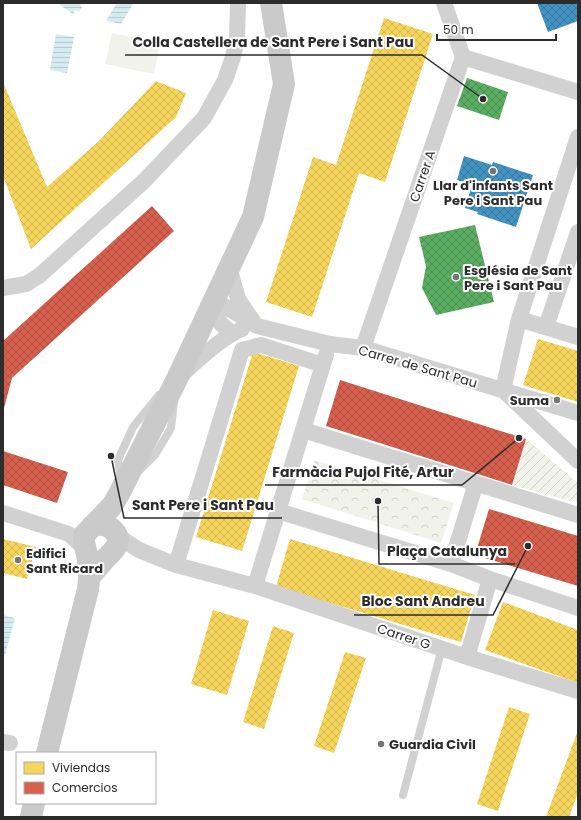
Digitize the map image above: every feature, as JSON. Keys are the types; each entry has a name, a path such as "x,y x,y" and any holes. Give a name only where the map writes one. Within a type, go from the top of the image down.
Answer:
{"street":[{"path":"3,288 26,284 39,276 144,181 204,118 224,80 233,57 237,38 238,3"},
{"path":"84,538 112,506 180,372 253,217 284,84 271,3"},
{"path":"444,3 463,57 578,92"},
{"name":"Carrer A","path":"364,348 463,57"},
{"path":"578,137 520,319 503,390 578,461"},
{"path":"546,327 578,232"},
{"path":"180,372 233,333 242,329 256,326 238,299 229,267"},
{"path":"213,302 217,319 224,327 233,333"},
{"name":"Carrer de Sant Pau","path":"213,302 221,304 256,326 330,344 364,348 578,414"},
{"path":"520,319 578,337"},
{"path":"255,586 330,344"},
{"path":"176,565 242,350 261,346 323,365"},
{"path":"303,430 578,515"},
{"path":"451,564 476,483"},
{"path":"90,576 113,544 112,506"},
{"path":"278,511 451,564 490,579 578,608"},
{"path":"3,513 84,538 96,558 102,559 113,544"},
{"path":"84,538 104,525 113,544"},
{"path":"47,752 88,589 90,576 84,538"},
{"name":"Carrer G","path":"113,544 139,550 176,565 255,586 467,657 578,691"},
{"path":"467,657 490,579"},
{"path":"31,817 34,804"}],"lane":[{"path":"403,795 442,648"}],"green space":[{"path":"112,33 160,43 154,74 105,64"},
{"path":"526,439 578,483 578,503 512,485"},
{"path":"315,460 454,503 441,543 302,499"}],"water":[{"path":"57,3 80,3 82,8 79,11 75,10 73,14"},
{"path":"117,3 133,4 121,24 106,21"},
{"path":"56,34 74,37 67,73 50,70"},
{"path":"3,615 15,618 5,655 3,655"}],"building: Viviendas":[{"path":"384,18 433,34 385,182 359,173 312,317 266,302 313,157 336,165"},
{"path":"156,81 186,93 176,117 31,249 3,176 3,82 47,187 99,141"},
{"path":"538,339 578,351 578,402 523,385"},
{"path":"253,352 299,366 242,551 196,537"},
{"name":"Edifici Sant Ricard","path":"3,539 36,547 27,579 3,573"},
{"path":"290,539 475,595 461,642 276,587"},
{"path":"503,602 578,630 578,683 485,650"},
{"path":"213,610 249,621 227,695 191,684"},
{"path":"273,626 294,633 264,729 243,722"},
{"path":"345,652 366,658 334,753 314,746"},
{"path":"509,707 530,714 498,811 477,804"},
{"path":"578,730 578,793 569,817 546,817"}],"building: Comercios":[{"path":"152,206 174,231 12,378 3,412 3,341"},
{"path":"340,380 526,439 512,485 326,426"},
{"path":"3,451 68,472 57,503 3,485"},
{"path":"489,509 578,536 578,586 475,555"}],"building: Escuelas":[{"path":"537,3 578,3 578,21 548,32"},
{"path":"464,156 492,165 493,162 533,175 516,227 477,214 478,212 465,208 472,185 457,180"}],"building: Público":[{"path":"467,78 508,92 499,120 457,106"},
{"name":"Església de Sant Pere i Sant Pau","path":"475,225 494,302 436,315 422,288 426,266 419,237"}],"place":[{"name":"Colla Castellera de Sant Pere i Sant Pau","path":"483,99"},
{"name":"Llar d'infants Sant Pere i Sant Pau","path":"493,171"},
{"name":"Església de Sant Pere i Sant Pau","path":"456,277"},
{"name":"Suma","path":"557,400"},
{"name":"Farmàcia Pujol Fité, Artur","path":"519,438"},
{"name":"Sant Pere i Sant Pau","path":"111,456"},
{"name":"Plaça Catalunya","path":"378,501"},
{"name":"Bloc Sant Andreu","path":"528,546"},
{"name":"Edifici Sant Ricard","path":"18,560"},
{"name":"Guardia Civil","path":"381,744"}]}
